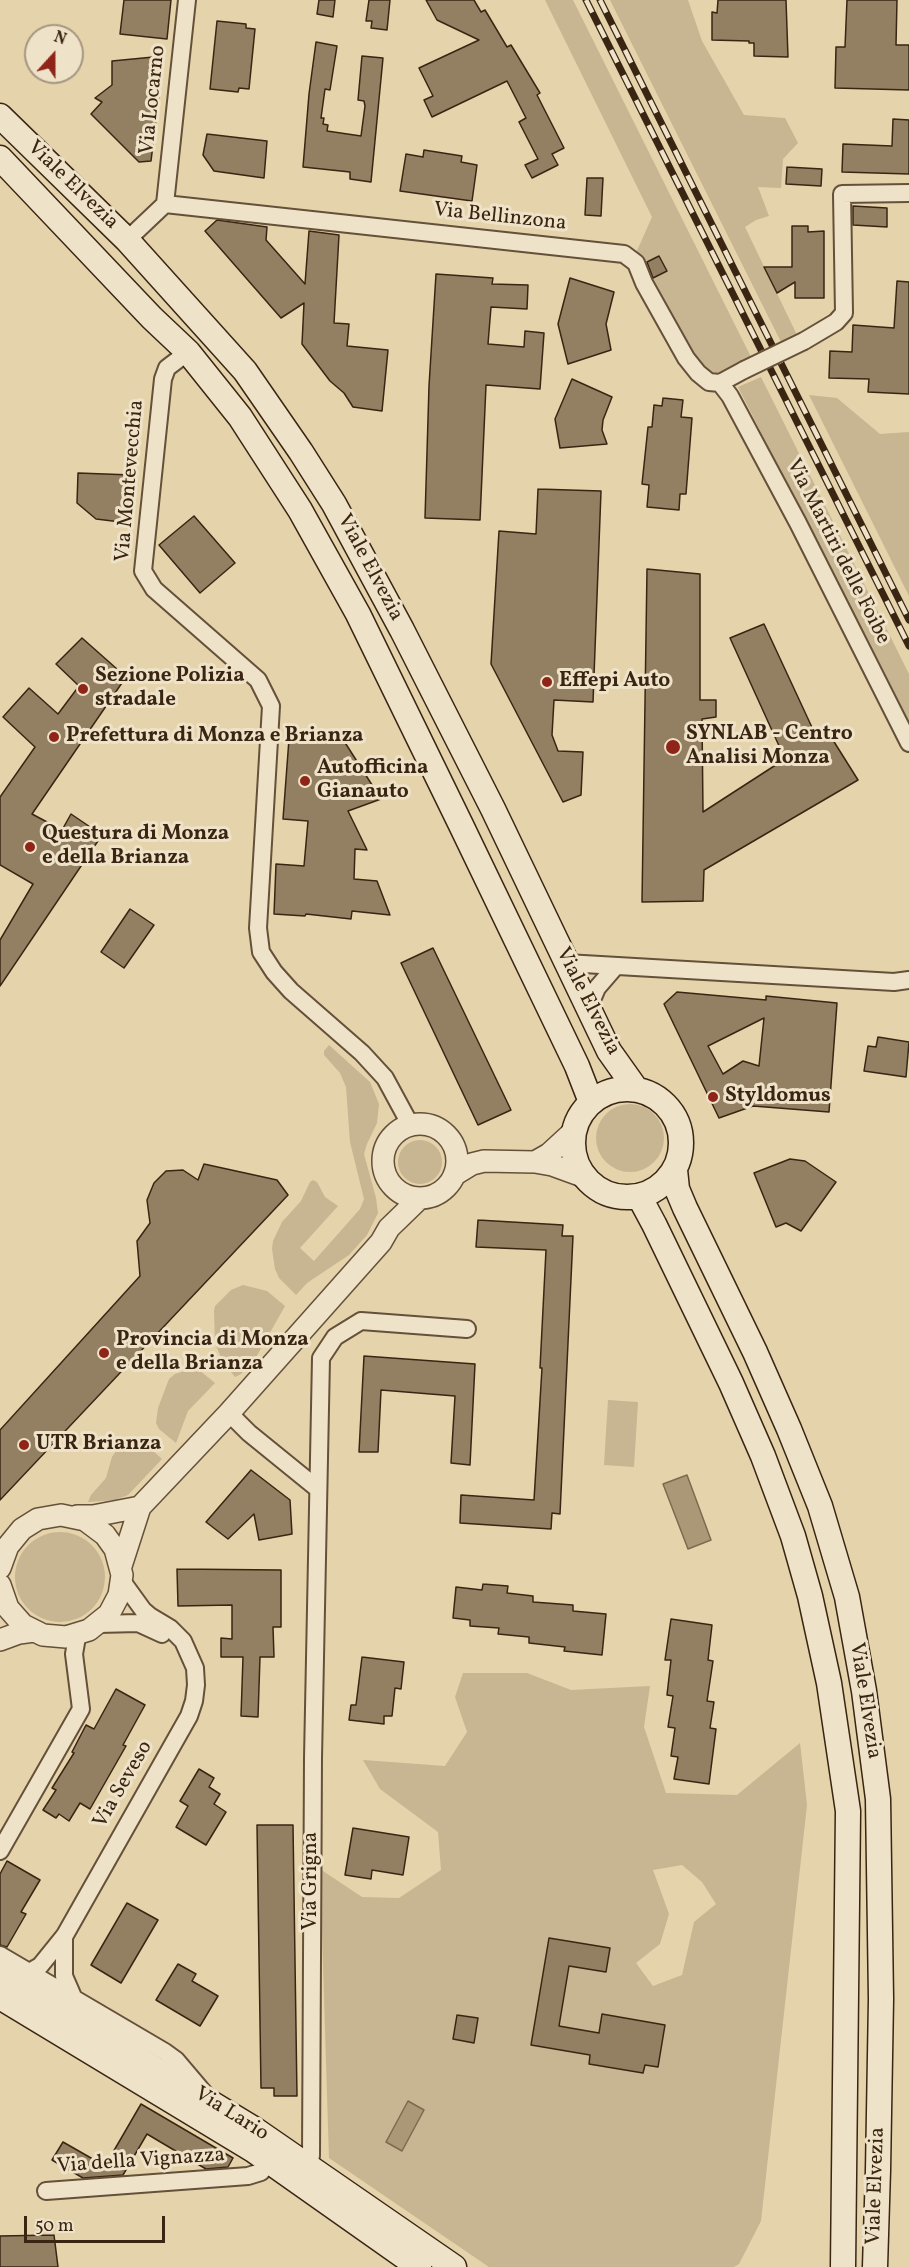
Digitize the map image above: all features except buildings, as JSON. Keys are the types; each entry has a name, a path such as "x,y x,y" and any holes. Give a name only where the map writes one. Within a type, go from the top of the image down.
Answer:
{"main road":[{"name":"Viale Elvezia","path":"0,116 127,240 245,371 301,452 334,504 418,661 498,820 609,1051 636,1089 653,1095 667,1106 676,1120 681,1136 681,1154 675,1170 677,1189 755,1352 820,1506 847,1598 864,1691 878,1799 881,1999 874,2267"},
{"name":"Viale Elvezia","path":"0,158 152,318 188,352 240,417 300,510 358,614 577,1066 591,1102"},
{"path":"636,1089 620,1089 604,1094 591,1102 580,1115 574,1131 573,1147 576,1163 585,1177 596,1187 609,1194 624,1197 639,1196 653,1191 675,1170"},
{"name":"Viale Elvezia","path":"639,1196 731,1383 763,1456 794,1536 829,1683 848,1811 843,2267"},
{"name":"Via Lario","path":"0,1975 212,2103 454,2267"},
{"name":"Via Lario","path":"0,1997 269,2162 418,2267"}],"street":[{"name":"Via Locarno","path":"165,204 187,0"},
{"path":"720,383 804,341 836,322 844,312 842,194 909,193"},
{"path":"127,240 165,204"},
{"name":"Via Bellinzona","path":"165,204 624,254 636,263 644,283 686,358 709,382 720,383"},
{"name":"Via Montevecchia","path":"188,352 167,368 163,378 143,571 154,589 258,680 271,706 258,928 261,952 291,992 362,1053 385,1078 411,1126"},
{"name":"Via Martiri delle Foibe","path":"720,383 730,396 798,523 909,743"},
{"path":"566,963 894,982 909,980"},
{"path":"588,1008 597,988 616,966"},
{"path":"452,1144 456,1165 454,1175 441,1191 431,1197 412,1197 396,1190 389,1181 384,1170 383,1159 386,1148 400,1130 411,1126 423,1125 435,1128 452,1144 484,1161"},
{"path":"535,1162 549,1154 574,1131"},
{"path":"454,1175 472,1164 484,1161 535,1162 552,1165 585,1177"},
{"path":"389,1228 396,1190"},
{"path":"0,1851 81,1709 74,1654 77,1637 90,1629 115,1604 140,1507 228,1413 381,1242 389,1228 420,1198"},
{"name":"Via Grigna","path":"305,2164 310,2156 321,1358 335,1337 361,1322 467,1329"},
{"path":"228,1413 318,1489"},
{"path":"0,1568 8,1546 22,1529 45,1517 93,1516 140,1507"},
{"path":"68,1516 85,1520 102,1532 115,1549 121,1574"},
{"name":"Via Seveso","path":"28,1973 40,1966 64,1935 189,1716 196,1684 195,1668 188,1651 175,1632 143,1610 121,1574"},
{"path":"0,1585 5,1602 12,1613 23,1625 34,1631 54,1637 130,1622 146,1626 188,1651"},
{"path":"0,1640 19,1633 34,1631"},
{"name":"Via Seveso","path":"64,1935 64,1976 74,1999"},
{"path":"0,1956 176,2060 212,2103"},
{"name":"Via della Vignazza","path":"46,2191 248,2176 261,2172 269,2162"}],"shaded area":[{"path":"545,0 573,0 752,359 713,375 698,363 650,280 667,271 659,256 641,266 636,253 652,217"},
{"path":"610,0 688,0 702,41 744,115 785,118 798,143 783,159 781,188 758,187 769,216 745,227 797,335 782,344"},
{"path":"761,377 909,674 909,725 738,387"},
{"path":"809,395 837,398 880,434 909,432 909,596"},
{"path":"329,1045 370,1082 379,1104 377,1123 364,1154 378,1213 367,1235 349,1255 307,1283 296,1295 279,1278 272,1249 273,1241 282,1222 301,1201 310,1182 313,1180 317,1182 325,1197 338,1206 300,1248 314,1261 360,1209 364,1199 350,1142 346,1087 340,1073 324,1055"},
{"path":"623,1104 637,1104 649,1109 659,1119 664,1138 659,1157 649,1167 637,1172 623,1172 611,1167 601,1157 596,1145 596,1131 601,1119 611,1109"},
{"path":"420,1140 429,1141 436,1146 441,1153 441,1171 436,1178 429,1183 420,1184 411,1183 404,1178 399,1171 398,1162 399,1153 404,1146 411,1141"},
{"path":"243,1285 267,1291 285,1306 255,1359 235,1377 222,1360 215,1343 214,1311 215,1306 231,1290"},
{"path":"191,1369 199,1370 215,1383 188,1411 176,1443 159,1429 156,1423 158,1408 169,1379 175,1374"},
{"path":"608,1400 638,1402 634,1467 604,1465"},
{"path":"137,1440 142,1441 162,1459 128,1495 115,1500 88,1502 106,1478 116,1451 125,1444"},
{"path":"687,1475 711,1540 688,1549 663,1484"},
{"path":"60,1532 77,1536 92,1545 101,1560 105,1577 101,1594 92,1609 77,1618 60,1622 43,1618 28,1609 19,1594 15,1577 19,1560 28,1545 43,1536"},
{"path":"463,1673 527,1673 571,1690 650,1686 644,1727 666,1793 737,1795 800,1743 807,1805 761,2221 739,2264 734,2267 489,2267 329,2158 320,1869 362,1897 399,1898 441,1870 438,1832 380,1789 363,1760 445,1766 467,1732 455,1697","holes":["682,1865 702,1882 716,1904 694,1922 682,1975 653,1986 636,1963 660,1944 669,1914 653,1870","549,1938 610,1948 606,1972 569,1966 559,2026 599,2033 602,2015 665,2025 658,2067 645,2065 643,2073 589,2064 590,2055 531,2045","457,2015 478,2019 474,2043 453,2039"]},
{"path":"408,2101 424,2110 402,2151 386,2142"}],"railway":[{"path":"586,0 909,646"},
{"path":"600,0 909,620"}],"place":[{"name":"Effepi Auto","path":"547,682"},
{"name":"Sezione Polizia stradale","path":"83,689"},
{"name":"Prefettura di Monza e Brianza","path":"54,737"},
{"name":"SYNLAB - Centro Analisi Monza","path":"673,747"},
{"name":"Autofficina Gianauto","path":"305,781"},
{"name":"Questura di Monza e della Brianza","path":"30,847"},
{"name":"Styldomus","path":"713,1097"},
{"name":"Provincia di Monza e della Brianza","path":"104,1353"},
{"name":"UTR Brianza","path":"24,1445"}]}
